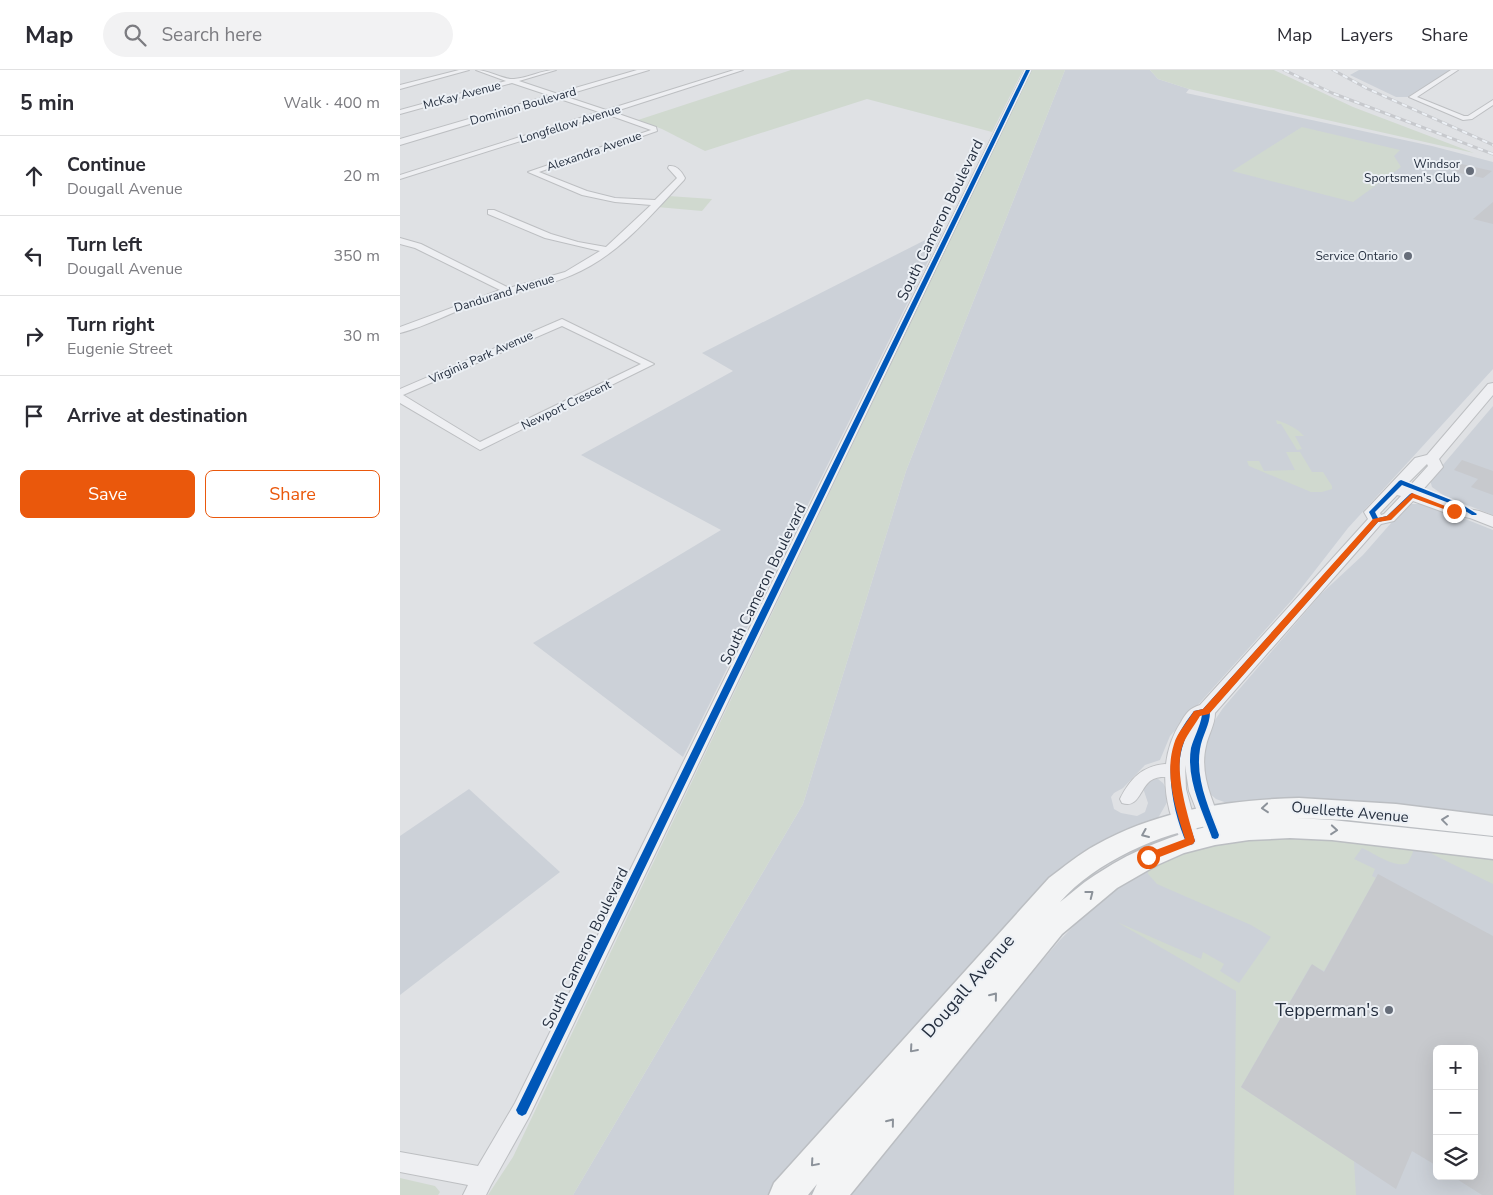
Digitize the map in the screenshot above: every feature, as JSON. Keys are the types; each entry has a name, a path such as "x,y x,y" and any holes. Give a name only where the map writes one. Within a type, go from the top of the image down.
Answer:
{"main road":[{"name":"Ouellette Avenue","path":"1199,828 1281,807 1323,808 1493,826"},
{"name":"Ouellette Avenue","path":"1199,828 1332,830 1493,848"},
{"name":"Dougall Avenue","path":"786,1195 1058,886 1110,849 1154,830 1199,828"},
{"name":"Dougall Avenue","path":"829,1195 1052,925 1108,880 1199,828"}],"street":[{"path":"400,87 466,70"},
{"path":"480,70 606,112"},
{"name":"McKay Avenue","path":"400,112 553,70"},
{"name":"Dominion Boulevard","path":"400,142 645,70"},
{"name":"Longfellow Avenue","path":"400,177 740,70"},
{"name":"South Cameron Boulevard","path":"479,1187 522,1110 1028,70"},
{"path":"1455,70 1412,97 1456,117 1470,118 1493,102"},
{"name":"Alexandra Avenue","path":"606,112 654,128 654,131 532,172 586,193 615,200 657,203"},
{"name":"Dandurand Avenue","path":"402,327 459,306 509,291 542,284 587,264 608,250 681,178 678,172 672,168"},
{"path":"490,212 536,233 562,241 608,250"},
{"path":"400,241 418,246 509,291"},
{"name":"Virginia Park Avenue","path":"400,393 562,322"},
{"name":"Newport Crescent","path":"400,398 480,447 649,364 562,322"},
{"path":"1376,520 1372,512 1420,461 1432,459 1493,387"},
{"path":"1199,828 1175,771 1178,744 1186,729 1197,713 1206,711 1376,520 1389,518 1415,492 1436,466 1432,459"},
{"path":"1398,485 1454,511 1474,514 1493,522"},
{"path":"1199,828 1200,792 1194,767 1198,736 1207,718 1206,711"},
{"path":"1128,800 1145,774 1159,770 1175,771"},
{"path":"400,1162 479,1187"}],"shaded area":[{"path":"791,70 1023,70 992,132 867,99 705,151 662,129 638,120"},
{"path":"1031,70 1065,70 906,471 803,804 573,1195 488,1195 513,1157"},
{"path":"1065,70 1150,70 1158,79 1189,89 1186,93 1432,146 1493,162 1493,369 1348,528 1292,600 1170,736 1160,760 1145,765 1123,788 1111,797 1114,809 1121,813 1137,816 1145,812 1148,803 1143,788 1152,778 1158,779 1167,790 1169,799 1158,818 1148,825 1125,833 774,1195 573,1195 803,804 906,471"},
{"path":"1150,70 1274,70 1353,107 1474,153 1189,89 1158,79"},
{"path":"1359,70 1451,70 1408,97 1396,97 1350,75"},
{"path":"1302,127 1400,150 1394,156 1401,167 1353,202 1232,171"},
{"path":"668,196 712,199 702,211 657,207"},
{"path":"943,231 683,757 533,643 721,530 581,455 733,371 702,353"},
{"path":"1493,406 1493,515 1446,497 1432,487 1430,480"},
{"path":"1276,420 1291,426 1304,436 1295,436 1302,449 1297,450 1281,424 1277,424"},
{"path":"1286,452 1300,452 1312,472 1323,472 1332,489 1322,492 1311,492 1249,466 1247,461 1259,461 1264,471 1295,470"},
{"path":"1425,504 1435,507 1493,530 1493,820 1227,803 1216,799 1209,793 1204,778 1202,760 1206,741 1213,723 1223,708 1321,594 1363,555 1406,506"},
{"path":"469,789 560,872 400,995 400,836"},
{"path":"1297,835 1411,848 1413,852 1408,863 1397,864 1362,848 1354,859 1375,869 1372,876 1376,878 1324,971 1311,965 1241,1087 1354,1161 1356,1195 1234,1195 1236,991 1117,922 1201,959 1203,952 1224,964 1220,971 1239,983 1271,937 1251,925 1157,884 1148,874 1148,870 1183,854 1220,844 1258,838"},
{"path":"1262,837 1493,855 1493,1195 840,1195 1060,940 1092,907 1112,891 1160,863 1189,852"},
{"path":"1431,850 1493,855 1493,884 1432,854"},
{"path":"400,1178 435,1186 440,1192 438,1195 400,1195"}],"building":[{"name":"Windsor Sportsmen's Club","path":"1457,163 1492,171 1483,178 1455,172"},
{"path":"1493,202 1493,224 1473,219"},
{"path":"1462,460 1493,471 1493,495 1471,487 1478,479 1454,470"},
{"name":"Tepperman's","path":"1378,874 1493,936 1493,1195 1482,1195 1458,1180 1478,1180 1478,1045 1433,1045 1433,1164 1412,1151 1396,1189 1241,1087 1312,964 1324,972"}],"railway":[{"path":"1284,70 1332,93 1493,154"},
{"path":"1333,70 1368,89 1493,145"}],"cycle path":[{"path":"522,1110 1028,70"},
{"path":"1376,520 1372,512 1401,482 1459,505 1474,514"},
{"path":"1190,841 1177,792 1174,767 1179,743 1187,728 1197,713 1206,711 1376,520 1389,518 1412,495"},
{"path":"1206,711 1205,721 1196,747 1194,763 1197,784 1215,835"}],"place":[{"name":"Windsor Sportsmen's Club","path":"1470,171"},
{"name":"Service Ontario","path":"1408,256"},
{"name":"Tepperman's","path":"1389,1010"}],"route":[{"path":"1148,857 1190,841 1179,803 1175,771 1178,744 1197,713 1206,711 1376,520 1389,518 1412,495 1454,511"}]}
